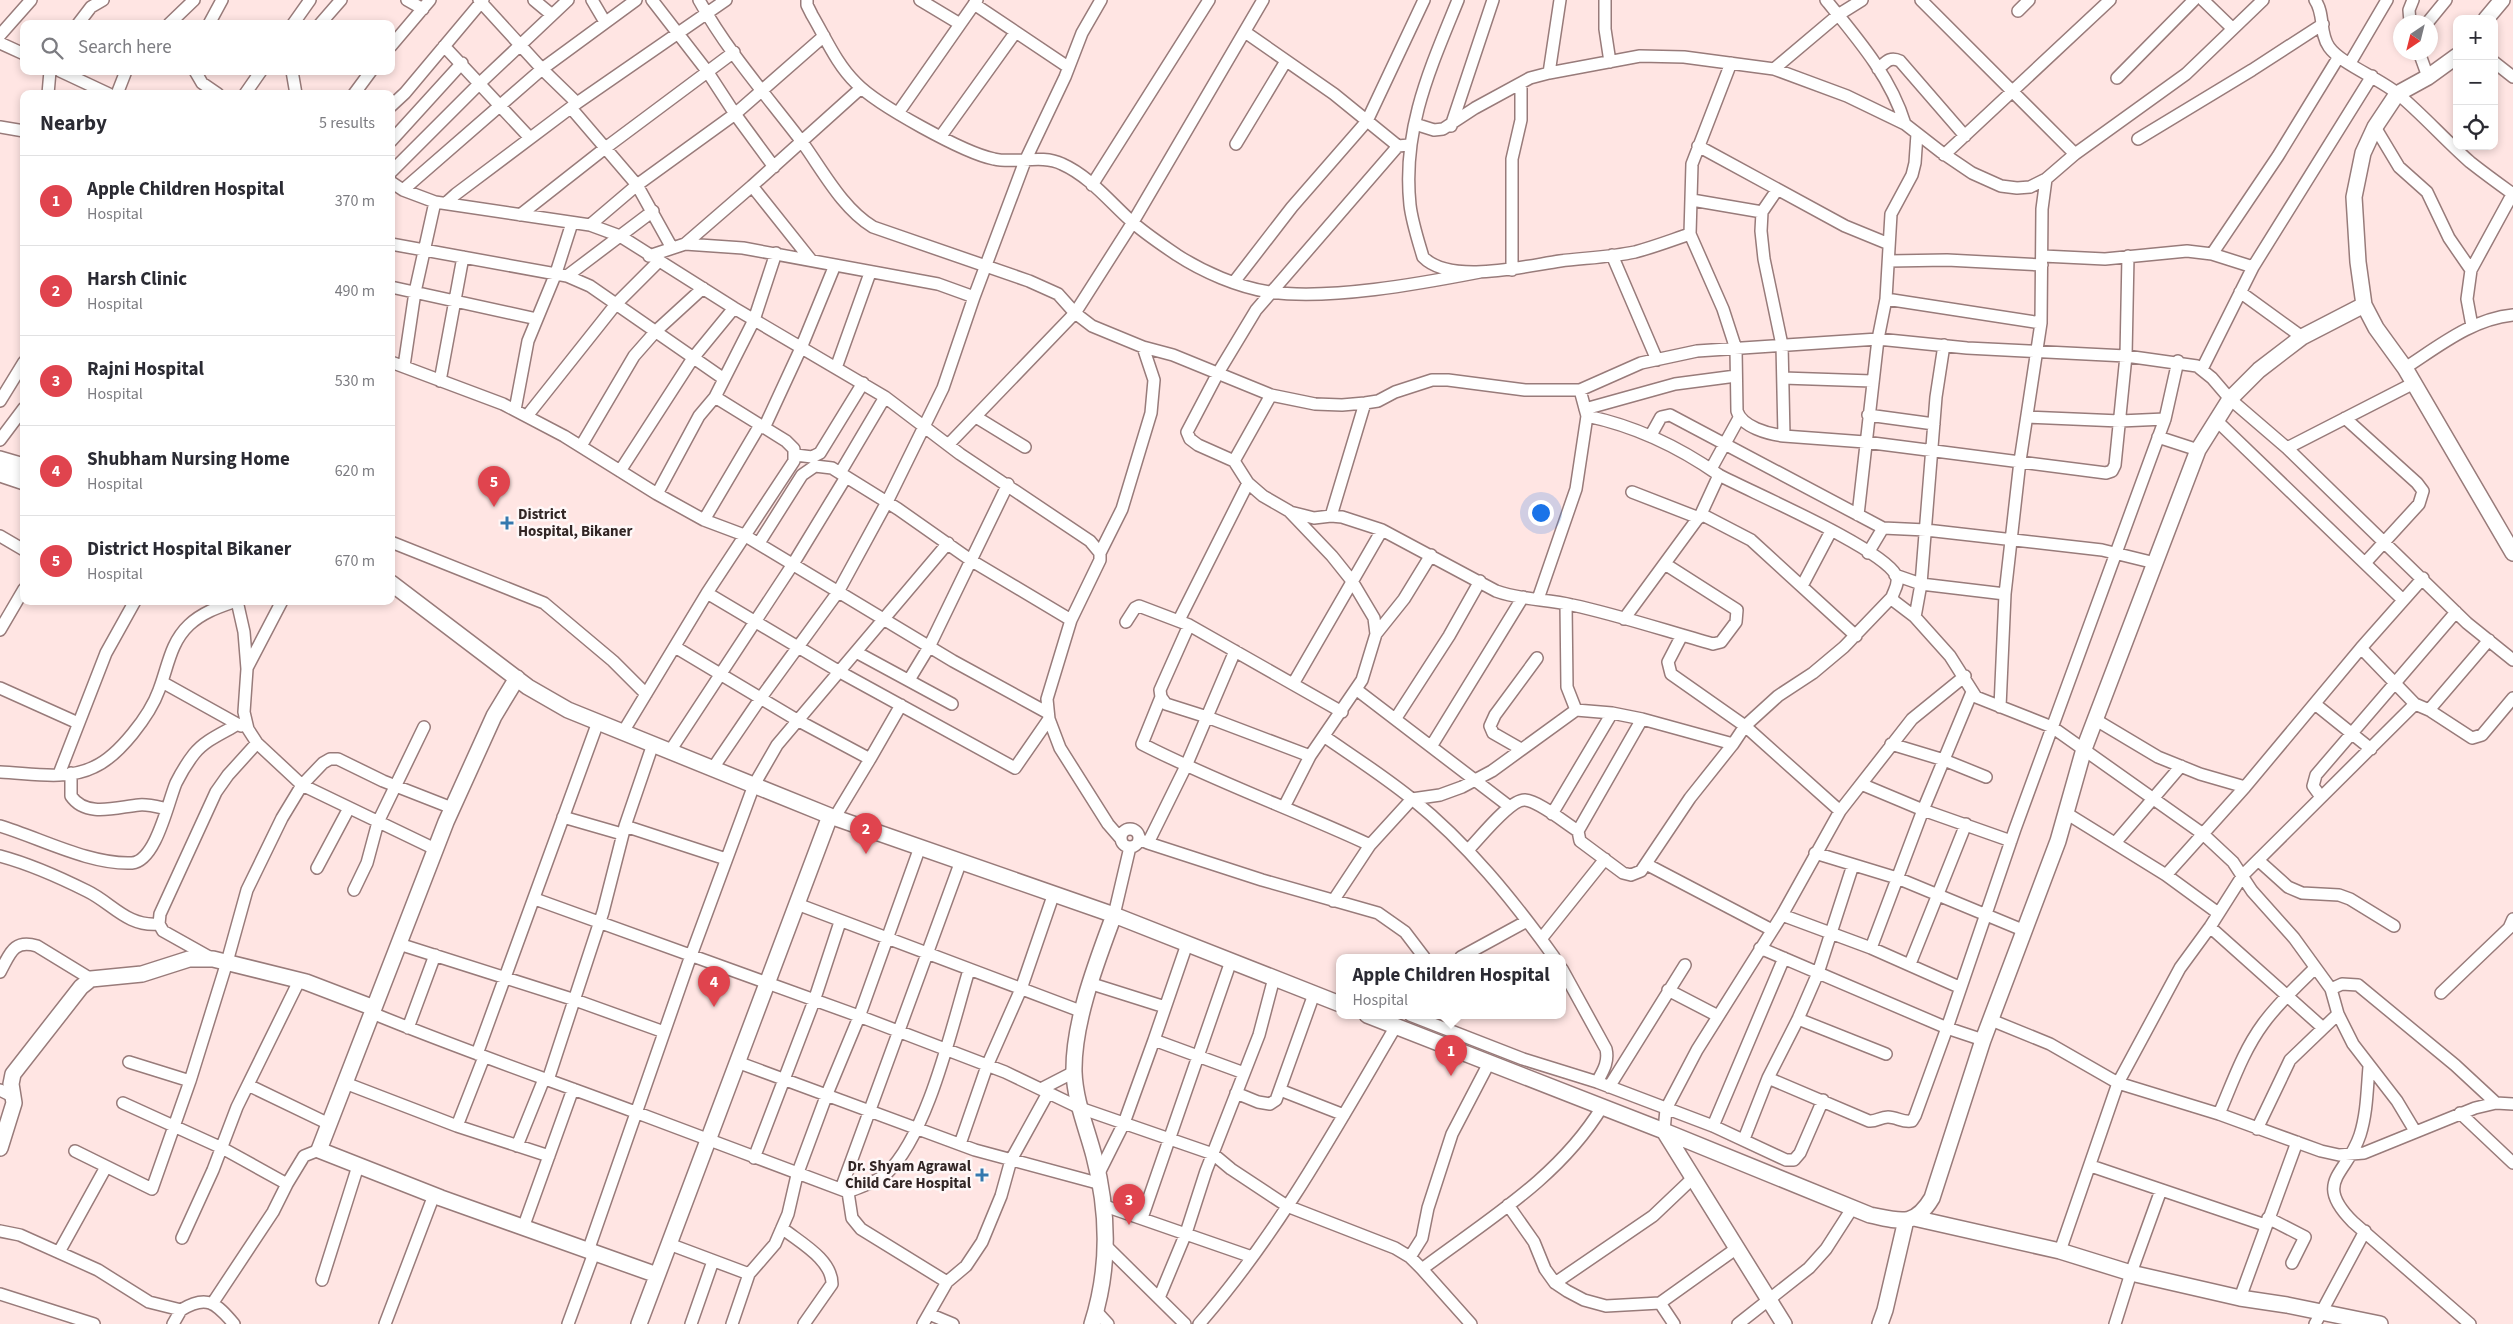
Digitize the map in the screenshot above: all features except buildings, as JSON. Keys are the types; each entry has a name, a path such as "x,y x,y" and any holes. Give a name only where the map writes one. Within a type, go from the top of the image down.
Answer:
{"street":[{"path":"0,35 31,0"},
{"path":"81,20 91,7 103,0"},
{"path":"173,20 194,0"},
{"path":"211,20 222,0"},
{"path":"296,20 310,0"},
{"path":"324,20 341,0"},
{"path":"395,41 426,4 407,0"},
{"path":"534,0 552,15"},
{"path":"395,168 480,83 568,0"},
{"path":"592,0 605,22"},
{"path":"397,186 542,69 636,0"},
{"path":"652,0 707,71 774,167"},
{"path":"699,0 706,14 762,92 842,197 864,222 873,227 985,265 1058,294 1075,313 1092,326 1143,347 1173,355 1271,395 1315,404 1342,406 1378,401 1395,392 1432,380 1448,380 1525,390 1580,390 1641,363 1697,352 1878,339 2037,352 2126,356 2197,366 2230,399 2287,448 2385,541 2456,612 2513,660"},
{"path":"404,366 415,292 425,251 441,202 574,105 726,0"},
{"path":"807,0 807,5 824,36 849,76 861,88 898,113 980,156 1008,162 1043,160 1061,163 1092,184 1133,222 1189,262 1234,282 1271,292 1329,293 1428,282 1480,272 1512,270 1635,252 1690,234"},
{"path":"920,0 960,24"},
{"path":"713,768 760,698 838,592 887,502 943,388 985,265 1025,161 1082,33 1101,0"},
{"path":"1092,184 1209,0"},
{"path":"948,445 1075,313 1133,222 1263,0"},
{"path":"1234,282 1292,207 1367,121 1424,0"},
{"path":"1458,0 1422,87 1415,124 1404,146 1256,310 1218,373 1187,432 1190,439 1198,445 1234,462 1248,483 1263,496 1289,511 1314,518 1342,517 1382,530 1510,597 1523,597 1566,604 1717,644 1736,622 1737,610 1665,564"},
{"path":"1451,126 1494,0"},
{"path":"1549,73 1560,0"},
{"path":"1605,0 1605,29 1610,62"},
{"path":"1826,0 1878,69 1900,105 1905,124"},
{"path":"1774,69 1838,16 1862,0"},
{"path":"1921,0 2075,154"},
{"path":"2018,11 2029,0"},
{"path":"1944,155 2110,0"},
{"path":"2117,78 2194,0"},
{"path":"2203,0 2232,28"},
{"path":"1415,124 1434,130 1451,126 1475,108 1521,82 1549,73 1649,56 1684,57 1774,69 1847,96 1905,124 1944,155 1972,173 2002,186 2030,187 2046,178 2075,154 2186,74 2262,0"},
{"path":"2315,0 2322,14 2327,45 2338,58 2350,62 2398,94 2471,162 2513,194 2471,270 2467,299 2472,326"},
{"path":"2350,62 2387,0"},
{"path":"2409,15 2409,10 2413,0"},
{"path":"2434,15 2446,0"},
{"path":"2489,15 2502,0"},
{"path":"395,102 405,93 481,1 522,44 574,105 604,149 637,185 672,248"},
{"path":"898,113 976,2 1015,33 1068,67"},
{"path":"2138,139 2252,70 2323,24"},
{"path":"1245,32 1404,146"},
{"path":"941,136 1015,33"},
{"path":"590,225 637,185 736,114 824,36"},
{"path":"0,42 20,52"},
{"path":"444,46 462,63 530,138"},
{"path":"520,215 604,149 734,52"},
{"path":"1878,69 1888,60 1894,58 1900,61 1965,136"},
{"path":"2212,254 2278,156 2338,58"},
{"path":"2453,59 2398,94 2375,127 2362,153 2354,197 2354,220 2364,305 2376,328 2406,368 2513,553"},
{"path":"2422,60 2428,76"},
{"path":"1236,144 1286,61"},
{"path":"395,137 462,63"},
{"path":"1624,620 1700,516 1724,444 1739,418 1736,349 1722,309 1690,234 1692,164 1731,63"},
{"path":"2498,65 2513,77"},
{"path":"48,90 50,75"},
{"path":"69,75 100,90"},
{"path":"119,90 124,75"},
{"path":"197,75 202,83 212,90"},
{"path":"248,90 258,75"},
{"path":"293,75 295,90"},
{"path":"357,90 368,75"},
{"path":"2202,369 2253,267 2372,76"},
{"path":"1512,270 1512,159 1521,120 1521,82"},
{"path":"685,244 802,143 861,88"},
{"path":"0,127 20,130"},
{"path":"2375,127 2399,167 2427,192 2449,238 2471,270"},
{"path":"1858,515 1872,381 1886,299 1891,214 1912,174 1915,164 1917,134"},
{"path":"1404,146 1410,206 1423,257 1438,267 1480,272"},
{"path":"1698,146 1845,226 1889,244"},
{"path":"2000,707 2005,594 2020,461 2041,322 2042,209 2046,178"},
{"path":"397,186 441,202 590,225 620,236 734,308 885,397 948,445 1090,541 1100,553"},
{"path":"752,186 811,260"},
{"path":"1776,190 1762,212 1761,231 1764,259 1782,345 1784,436"},
{"path":"1692,200 1762,212"},
{"path":"561,275 620,236 653,211"},
{"path":"515,410 528,340 561,275 572,222"},
{"path":"527,416 654,258 672,248 685,244 744,248 776,253 938,284 974,297"},
{"path":"395,245 561,275 590,286 724,379"},
{"path":"1889,260 2042,260 2105,258 2187,251 2212,254 2253,267"},
{"path":"657,494 699,416 715,396 754,320 776,253"},
{"path":"1612,255 1657,360"},
{"path":"1739,418 1771,434 1784,436 1865,442 2106,473 2112,471 2115,465 2126,356 2128,256"},
{"path":"440,381 464,257"},
{"path":"704,520 762,426 801,348 835,265"},
{"path":"836,368 870,272"},
{"path":"395,288 537,319"},
{"path":"581,446 634,356 656,331 702,288"},
{"path":"2240,292 2302,337"},
{"path":"1886,299 2041,322"},
{"path":"1404,1021 1490,1063 1870,1214 1898,1221 1910,1219 1923,1212 1932,1198 1983,1040 2058,841 2084,749 2198,450 2230,399 2259,370 2302,337 2364,305"},
{"path":"620,471 693,358 734,308"},
{"path":"2406,368 2472,326 2501,316 2513,315"},
{"path":"1915,617 1921,584 1931,451 1944,345"},
{"path":"1143,347 1154,380 1150,412 1122,509 1100,553 1098,568 1071,620 1047,699 1049,716 1060,748 1108,824 1123,844 1130,847 1144,841 1186,766 1235,650"},
{"path":"1768,1078 1868,1121 1876,1122 1889,1117 1906,1122 1912,1120 1947,1028 2011,841 2115,552 2158,438 2165,418 2178,362"},
{"path":"395,363 527,416 704,520 744,535 759,543 882,619 1049,716"},
{"path":"0,401 20,368"},
{"path":"1586,413 1675,384 1736,376"},
{"path":"1783,378 1872,381"},
{"path":"2287,448 2414,383"},
{"path":"796,455 812,457 820,453 863,384"},
{"path":"1538,599 1576,489 1586,413 1580,390"},
{"path":"1234,462 1271,395"},
{"path":"623,732 707,593 794,461 796,455 794,449 786,442 715,396"},
{"path":"670,751 793,564 885,397"},
{"path":"1330,516 1365,403"},
{"path":"0,440 20,413"},
{"path":"1586,413 1651,435 1715,472 1868,552 1895,574 1921,584 2005,594"},
{"path":"1651,435 1661,417 1670,415 1883,528 1926,530 2115,552 2155,563"},
{"path":"1868,415 1934,424"},
{"path":"976,417 1025,447"},
{"path":"2027,417 2120,421 2165,418"},
{"path":"2345,418 2417,483 2422,491 2418,504 2364,563"},
{"path":"2217,421 2403,600"},
{"path":"2158,438 2198,450"},
{"path":"0,457 20,463"},
{"path":"759,543 802,475 815,466 832,468 887,502 972,561 1071,620"},
{"path":"0,467 20,473"},
{"path":"0,476 20,483"},
{"path":"1248,483 1184,623 1160,690 1161,697 1166,704 1207,717 1310,756"},
{"path":"909,680 929,647 1008,484"},
{"path":"1632,492 1700,516 1751,540 1856,636"},
{"path":"1284,807 1310,756 1357,690 1367,671 1376,634 1374,618 1352,581 1332,556 1289,511"},
{"path":"1868,552 1883,528"},
{"path":"1293,684 1382,530"},
{"path":"1802,586 1831,531"},
{"path":"0,537 20,548"},
{"path":"568,1324 636,1112 691,955 754,785 777,745 797,720 840,672 882,619 948,543"},
{"path":"395,544 544,603 613,661 646,694"},
{"path":"1376,634 1404,600 1431,556"},
{"path":"1642,719 1578,831 1580,841 1623,873 1631,876 1636,874 1646,864 1690,798 1745,726 1778,696 1813,673 1856,636 1892,597 1897,586 1895,574"},
{"path":"2166,874 2245,787 2422,578"},
{"path":"1396,718 1449,636 1480,581"},
{"path":"395,586 517,678 568,710 833,816 1114,915 1336,1002"},
{"path":"707,593 840,672 1015,768 1049,716"},
{"path":"0,630 20,596"},
{"path":"1432,745 1523,597"},
{"path":"1892,597 1915,617 1950,656 1965,676 1976,697 2052,728 2203,834 2233,862 2252,891 2294,938 2331,988 2338,1014 2353,1044 2397,1101 2415,1131"},
{"path":"1566,604 1568,687 1576,710"},
{"path":"130,605 106,653 78,723 65,774 71,796 82,806 93,809 105,809 141,804 167,809"},
{"path":"0,772 65,774 95,767 112,755 144,717 162,682 174,644 188,626 202,614 226,605"},
{"path":"237,605 244,632 246,669 243,726"},
{"path":"246,669 280,605"},
{"path":"1126,622 1131,612 1139,606 1184,623 1235,650 1342,712"},
{"path":"2321,797 2313,786 2313,780 2456,612"},
{"path":"1682,636 1668,662 1671,674 1745,726 1840,811"},
{"path":"2429,710 2489,640"},
{"path":"675,647 797,720 870,759"},
{"path":"2361,648 2415,704 2429,710 2472,738 2478,738 2513,698"},
{"path":"856,652 952,704"},
{"path":"1521,749 1493,733 1490,726 1495,714 1538,658"},
{"path":"1784,1324 1664,1131 1666,1109 1697,1050 1782,915 1840,811 1912,719 1965,676"},
{"path":"212,1304 228,1283 273,1212 304,1156 318,1150 452,808 494,716 517,678"},
{"path":"162,682 243,726 257,743 302,785 435,849"},
{"path":"0,688 78,723"},
{"path":"1357,690 1510,806"},
{"path":"1871,948 1923,810 1972,692"},
{"path":"1161,697 1142,744 1186,766 1370,845"},
{"path":"2314,704 2371,749"},
{"path":"2060,1251 2091,1166 2118,1083 2180,968 2210,927 2242,875 2415,704"},
{"path":"639,1324 797,904 833,816 870,759 900,705"},
{"path":"1333,901 1370,845 1412,799 1440,795 1492,771 1576,710 1612,713 1642,719 1733,744"},
{"path":"1552,814 1612,713"},
{"path":"2096,720 2158,757 2200,774 2245,787"},
{"path":"457,1126 506,978 598,722"},
{"path":"0,826 86,856 134,863 142,860 153,846 176,783 195,752 206,742 243,726"},
{"path":"354,890 367,863 378,822 424,727"},
{"path":"1325,737 1412,799 1468,850 1552,954"},
{"path":"220,960 163,931 159,924 164,905 216,792 228,775 257,743"},
{"path":"517,1146 546,1079 574,1000 600,922 623,830 653,744"},
{"path":"1891,744 1944,760 1986,777"},
{"path":"75,1151 152,1189 190,1081 220,960 246,890 282,818 302,785 323,763 330,759 338,759 394,786 452,808"},
{"path":"2115,843 2180,766"},
{"path":"1861,784 1923,810 2011,841"},
{"path":"1468,850 1510,806 1520,800 1526,800 1578,831"},
{"path":"317,868 349,808"},
{"path":"2066,813 2166,874 2218,913"},
{"path":"563,816 623,830 726,859"},
{"path":"1910,964 1966,824"},
{"path":"1121,839 1122,833 1130,829 1137,833 1144,841 1333,901 1378,913 1391,920 1405,932 1422,954"},
{"path":"732,1324 749,1274 775,1244 788,1214 797,1175 827,1094 860,1017 886,938 920,847"},
{"path":"1108,1324 1094,1317 1105,1263 1105,1206 1100,1180 1080,1108 1074,1072 1089,983 1114,915 1130,847"},
{"path":"1816,854 1897,878 2025,931"},
{"path":"0,856 31,866 87,891 120,914 139,923 159,924"},
{"path":"1540,939 1605,859"},
{"path":"2258,860 2288,887 2302,893 2339,896 2350,899 2394,926"},
{"path":"947,1282 861,1229 852,1218 844,1191 870,1110 961,861"},
{"path":"1646,864 1772,930"},
{"path":"1744,1139 1768,1078 1798,1019 1818,973 1853,865"},
{"path":"960,1144 987,1066 1021,989 1054,894"},
{"path":"535,899 860,1017 987,1066 1080,1108 1213,1154 1231,1169 1288,1206 1395,1248 1410,1257 1471,1324"},
{"path":"797,904 840,922 1083,1012"},
{"path":"1782,915 1832,932 1960,987"},
{"path":"2441,993 2509,928 2513,919"},
{"path":"1466,954 1527,921"},
{"path":"754,1158 814,1001 840,922"},
{"path":"2210,927 2288,995 2322,1028"},
{"path":"0,972 13,949 20,944 28,944 37,946 91,979"},
{"path":"399,944 574,1000 664,1032"},
{"path":"1100,1180 1124,1123 1187,944"},
{"path":"1760,948 1947,1028 1983,1040"},
{"path":"408,1028 434,955"},
{"path":"1713,1126 1784,958"},
{"path":"0,1148 14,1097 12,1078 17,1068 82,987 91,979 142,974 189,959 220,960 299,980 373,1010 408,1028 844,1191 885,1174 918,1128 945,1050 968,970"},
{"path":"1142,1218 1231,961"},
{"path":"1609,1087 1685,965"},
{"path":"2219,1114 2248,1049 2262,1025 2315,968"},
{"path":"1566,976 1606,1049 1608,1056 1606,1068 1597,1082"},
{"path":"1159,1298 1186,1233 1213,1154 1259,1035 1274,978"},
{"path":"182,1238 248,1085 299,980"},
{"path":"1089,983 1165,1007"},
{"path":"2331,988 2342,984 2358,985 2455,1065 2496,1103"},
{"path":"1668,990 1718,1016"},
{"path":"1236,1093 1258,1102 1270,1104 1276,1100 1314,994"},
{"path":"2258,1129 2290,1060 2338,1014"},
{"path":"1798,1019 1886,1054"},
{"path":"1991,1020 2050,1044 2118,1083 2219,1114 2321,1151 2349,1155 2382,1146 2460,1113 2496,1103 2513,1104"},
{"path":"1404,1021 1597,1082 1713,1126 1786,1160 1794,1160 1800,1153 1822,1100"},
{"path":"1199,1324 1252,1257 1288,1206 1404,1021"},
{"path":"1154,1040 1244,1073"},
{"path":"129,1062 190,1081"},
{"path":"737,1062 960,1144 1011,1160 1100,1180"},
{"path":"1410,1257 1422,1238 1428,1208 1452,1134 1490,1063"},
{"path":"2369,1067 2363,1124 2359,1139 2334,1185 2334,1198 2340,1208 2470,1324"},
{"path":"952,1324 926,1319 947,1282 966,1266 982,1242 1001,1196 1011,1160 1044,1091 1074,1072"},
{"path":"345,1083 457,1126 549,1156"},
{"path":"248,1085 329,1124"},
{"path":"523,1228 573,1089"},
{"path":"0,1090 14,1097"},
{"path":"1280,1090 1344,1115"},
{"path":"123,1103 222,1148 287,1184"},
{"path":"1422,1269 1546,1176 1588,1131 1602,1107"},
{"path":"2460,1113 2513,1163"},
{"path":"2240,1298 2266,1221 2297,1142"},
{"path":"318,1150 434,1196 657,1275"},
{"path":"322,1280 358,1166"},
{"path":"2091,1166 2162,1190 2266,1221 2305,1237 2292,1263"},
{"path":"59,1252 106,1167"},
{"path":"1555,1283 1653,1216 1694,1177"},
{"path":"2116,1324 2131,1273 2162,1190"},
{"path":"385,1324 434,1196"},
{"path":"1508,1205 1534,1242 1545,1269 1555,1283 1584,1300 1606,1306 1660,1303 1737,1248"},
{"path":"1105,1206 1252,1257"},
{"path":"1738,1324 1808,1268 1826,1249 1853,1207"},
{"path":"1910,1219 2060,1251 2131,1273 2240,1298 2287,1305 2319,1319 2380,1324"},
{"path":"1880,1324 1910,1219"},
{"path":"782,1228 818,1256 832,1277 832,1284 804,1324"},
{"path":"0,1231 20,1235 98,1270 149,1302 181,1310"},
{"path":"2319,1319 2365,1231"},
{"path":"668,1244 749,1274"},
{"path":"1106,1246 1185,1324"},
{"path":"690,1324 713,1261"},
{"path":"0,1294 94,1324"},
{"path":"173,1324 181,1310 196,1300 221,1308 234,1324"},
{"path":"1660,1303 1674,1324"}],"place":[{"name":"District Hospital Bikaner","path":"494,507"},
{"name":"District Hospital, Bikaner","path":"507,523"},
{"name":"Harsh Clinic","path":"866,854"},
{"name":"Shubham Nursing Home","path":"714,1007"},
{"name":"Apple Children Hospital","path":"1451,1076"},
{"name":"Dr. Shyam Agrawal Child Care Hospital","path":"982,1175"},
{"name":"Rajni Hospital","path":"1129,1225"}]}
